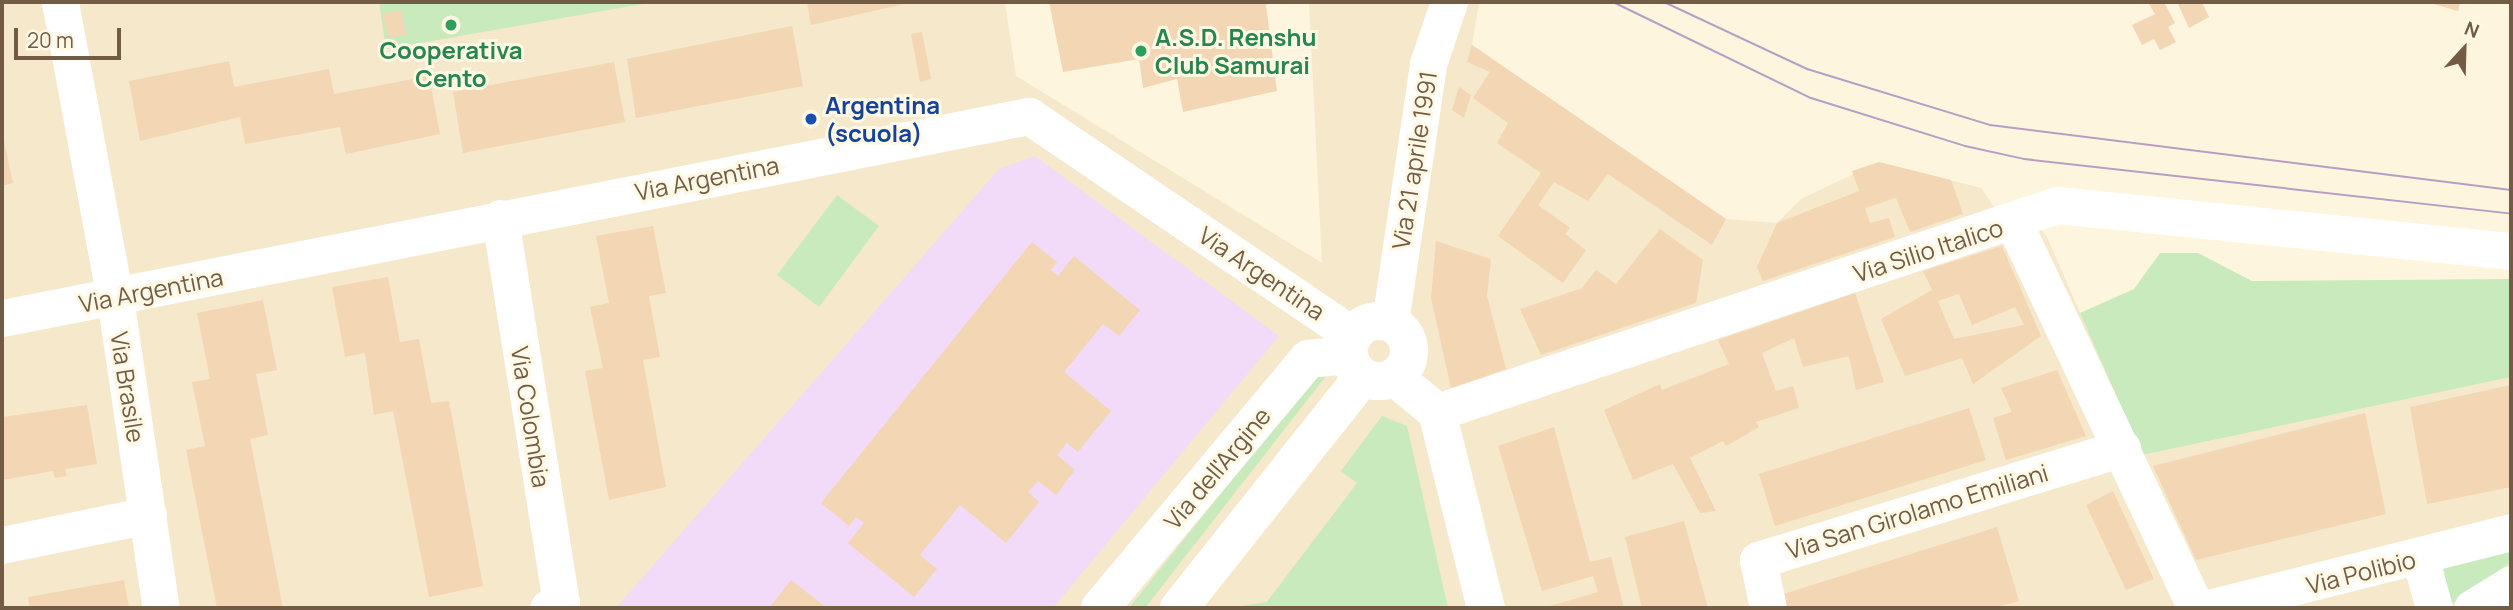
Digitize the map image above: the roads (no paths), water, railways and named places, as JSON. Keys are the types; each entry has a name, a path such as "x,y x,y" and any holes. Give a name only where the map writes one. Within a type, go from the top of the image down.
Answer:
{"street":[{"name":"Via Brasile","path":"60,2 115,298 162,608"},
{"path":"1424,2 1428,64"},
{"name":"Via 21 aprile 1991","path":"1390,322 1428,64 1449,2"},
{"name":"Via Argentina","path":"2,318 115,298 500,218 1029,116 1365,361"},
{"path":"2013,221 2057,205 2511,251"},
{"name":"Via Colombia","path":"500,218 561,601 548,608"},
{"name":"Via Silio Italico","path":"1437,412 2013,221 2196,608"},
{"path":"1179,608 1365,361 1369,321 1390,322 1410,347 1365,361"},
{"name":"Via dell'Argine","path":"1100,608 1308,359 1365,361"},
{"path":"1365,361 1437,412 1486,608"},
{"name":"Via San Girolamo Emiliani","path":"1768,608 1758,560 2122,448"},
{"path":"2,545 148,515"},
{"name":"Via Polibio","path":"2209,608 2511,532"},
{"path":"2420,557 2434,608"},
{"path":"2472,608 2511,584"}],"tram line":[{"path":"1613,2 1811,98 1965,146 2024,159 2511,214"},
{"path":"1664,2 1807,69 1990,125 2511,190"}],"place":[{"name":"Cooperativa Cento","path":"451,25"},
{"name":"A.S.D. Renshu Club Samurai","path":"1141,51"},
{"name":"Argentina (scuola)","path":"811,119"}]}
